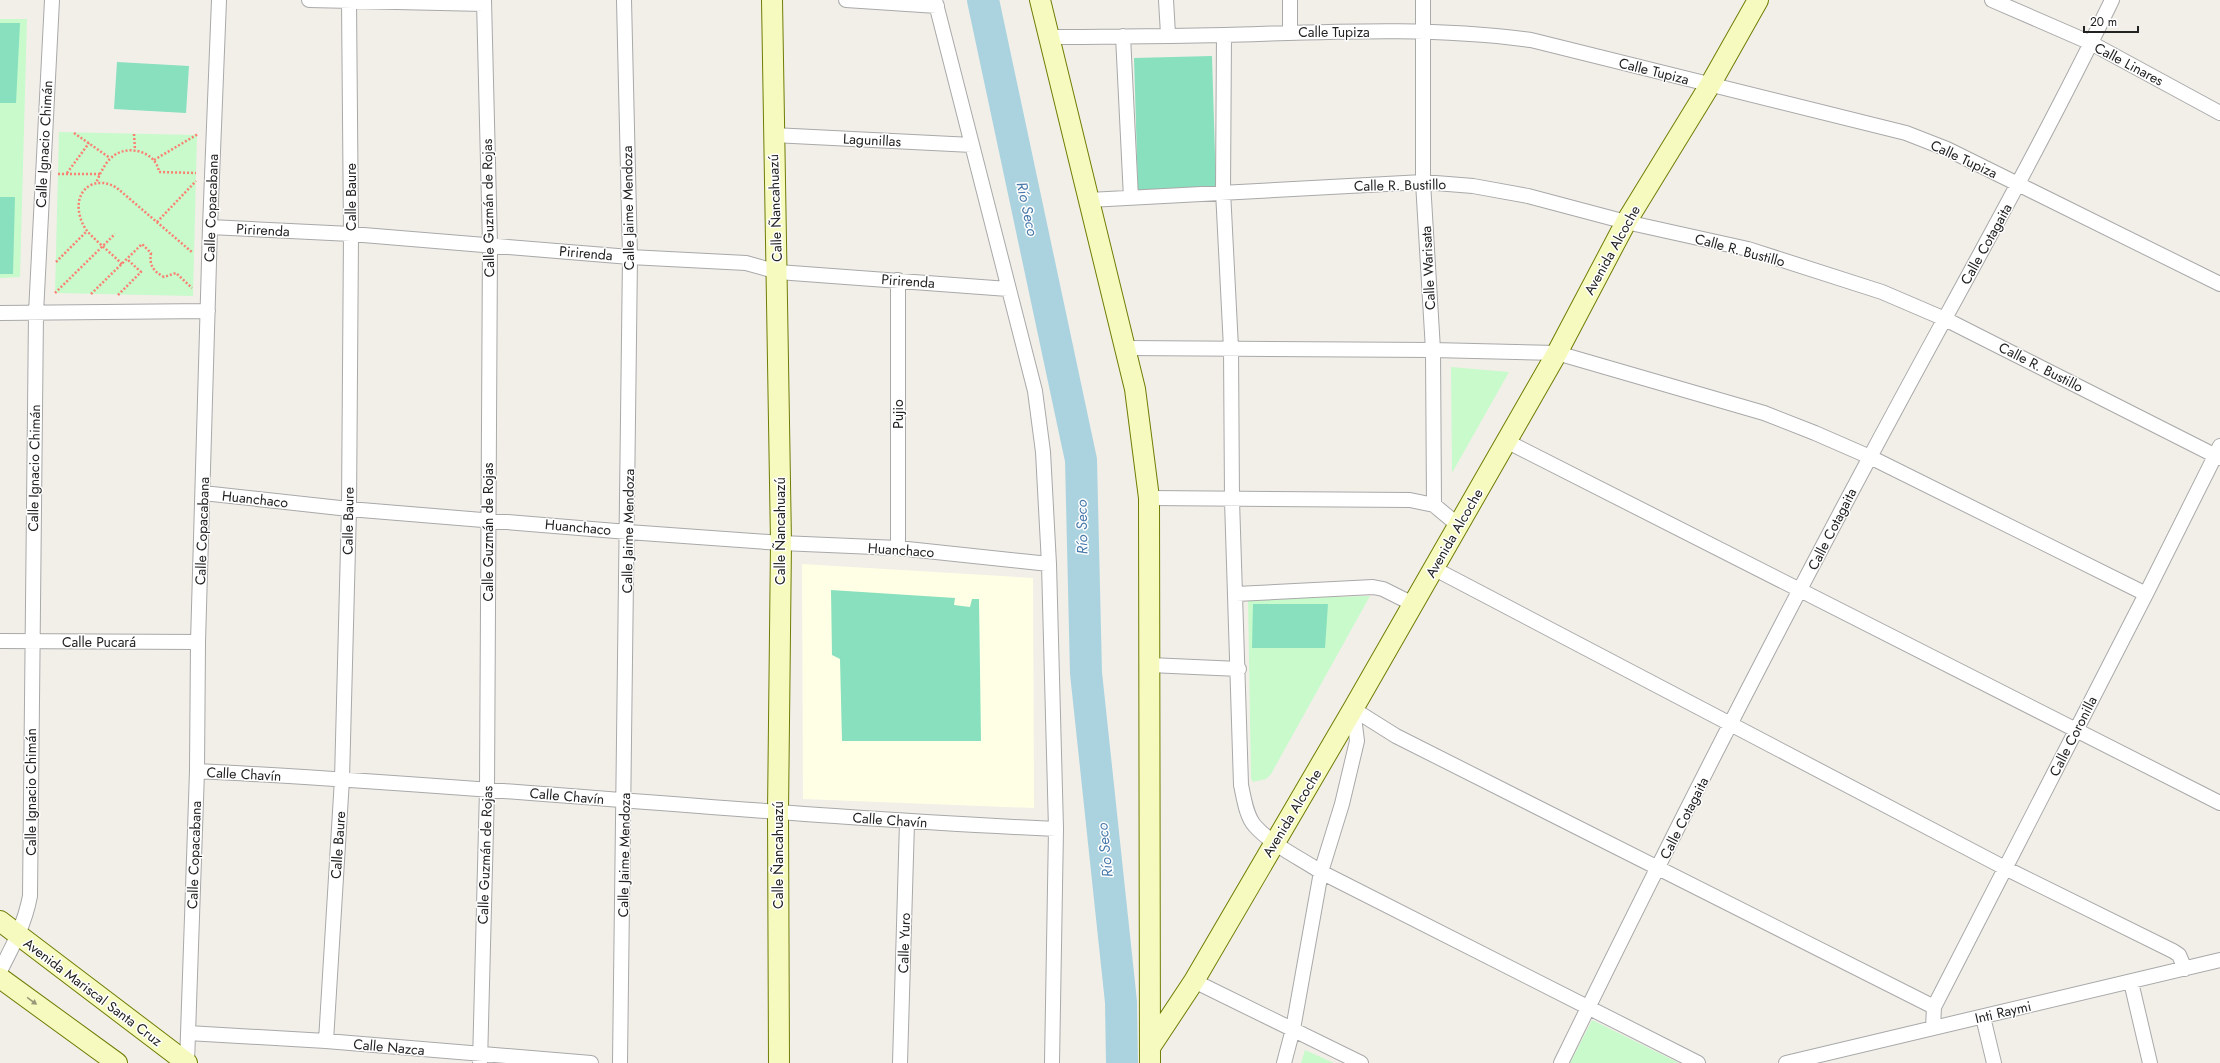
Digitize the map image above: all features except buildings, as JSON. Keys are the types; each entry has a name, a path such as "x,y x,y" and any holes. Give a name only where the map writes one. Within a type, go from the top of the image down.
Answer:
{"street":[{"name":"Calle Ignacio Chimán","path":"19,935 27,914 30,896 36,313 52,0"},
{"name":"Calle Copacabana","path":"187,1063 197,771 198,642 210,227 219,0"},
{"path":"309,0 349,2 484,2"},
{"name":"Calle Jaime Mendoza","path":"620,1063 628,532 630,257 624,0"},
{"name":"Calle Ñancahuazú","path":"772,0 773,135 778,272 781,543 778,812 779,1063"},
{"path":"846,0 936,3 1035,391 1043,452 1049,564 1056,829 1052,1063"},
{"path":"1040,0 1135,389 1150,498 1150,1055"},
{"path":"1166,0 1168,34"},
{"path":"1290,0 1290,32"},
{"name":"Calle Warisata","path":"1423,0 1422,182 1433,350 1434,505"},
{"name":"Avenida Alcoche","path":"1150,1055 1274,842 1354,709 1433,568 1557,353 1626,222 1710,85 1758,0"},
{"name":"Calle Linares","path":"1992,0 2091,43 2220,113"},
{"name":"Calle Cotagaita","path":"1561,1063 1588,1006 1870,457 2019,184 2112,0"},
{"name":"Calle Baure","path":"326,1041 342,778 349,509 351,234 349,2"},
{"name":"Calle Guzmán de Rojas","path":"480,1059 487,789 490,244 484,2"},
{"name":"Calle Tupiza","path":"1049,37 1422,31 1479,33 1530,40 1906,133 1948,149 2220,284"},
{"path":"1224,34 1223,192 1231,348 1232,500 1239,669 1241,785 1247,808 1254,825 1274,842 1321,872 1698,1063"},
{"path":"1123,36 1131,198"},
{"name":"Lagunillas","path":"773,135 972,145"},
{"name":"Calle R. Bustillo","path":"1089,200 1422,182 1473,186 1528,196 1626,222 1748,249 1882,292 1945,319 2218,453"},
{"name":"Pirirenda","path":"210,227 351,234 490,244 630,257 746,263 778,272 1008,289"},
{"name":"Pujio","path":"898,280 898,548"},
{"path":"0,313 208,311"},
{"path":"1125,348 1433,350 1557,353 1764,413 1870,457 2146,594"},
{"path":"1506,440 2075,730 2219,799"},
{"name":"Calle Coronilla","path":"1933,1028 1934,1006 2218,453"},
{"name":"Huanchaco","path":"203,493 349,509 781,543 898,548 1049,564"},
{"path":"1150,498 1232,500 1410,500 1434,505 1458,525"},
{"path":"1433,568 1731,726 2005,868 2173,951 2179,955 2185,969"},
{"path":"1236,594 1373,587 1383,589 1413,604"},
{"name":"Calle Pucará","path":"0,641 198,642"},
{"path":"1150,665 1239,669"},
{"path":"1354,709 1396,736 1934,1006"},
{"path":"1284,1063 1293,1030 1321,872 1342,804 1357,741 1354,709"},
{"name":"Calle Chavín","path":"197,771 342,778 907,822 1056,829"},
{"name":"Calle Yuro","path":"900,1063 907,822"},
{"name":"Avenida Mariscal Santa Cruz","path":"0,921 187,1063"},
{"path":"0,971 19,935"},
{"name":"Inti Raymi","path":"1786,1063 2220,960"},
{"path":"0,978 117,1063"},
{"path":"1194,981 1361,1063"},
{"path":"2131,982 2150,1063"},
{"path":"1983,1017 1994,1063"},
{"name":"Calle Nazca","path":"188,1034 326,1041 480,1059 590,1063"}],"path":[{"path":"74,132 110,158"},
{"path":"134,134 135,150"},
{"path":"154,160 197,135"},
{"path":"67,174 89,143"},
{"path":"96,183 110,158 124,151 135,150 149,154 158,166 159,172 196,173"},
{"path":"58,174 100,174"},
{"path":"157,222 196,181"},
{"path":"122,264 87,231 79,214 79,198 84,190 96,183 111,184 194,254"},
{"path":"56,262 87,231"},
{"path":"55,293 115,234"},
{"path":"91,294 142,244 151,253 151,265 157,273 164,277 176,273 193,288"},
{"path":"118,295 142,272 127,259"}],"shaded area":[{"path":"802,564 1033,578 1034,808 803,799"}],"green space":[{"path":"0,19 27,19 20,277 0,278"},
{"path":"0,23 20,23 16,103 0,103"},
{"path":"1212,56 1216,188 1138,191 1134,58"},
{"path":"117,62 189,66 186,113 114,109"},
{"path":"59,132 197,135 193,296 55,293"},
{"path":"0,197 15,197 13,274 0,274"},
{"path":"1451,367 1509,372 1452,473"},
{"path":"831,590 955,598 954,605 970,607 972,599 979,599 981,741 842,741 840,659 832,655"},
{"path":"1370,596 1271,774 1266,779 1253,782 1251,778 1248,599"},
{"path":"1253,604 1328,604 1325,648 1252,648"},
{"path":"1592,1020 1679,1063 1570,1063"},
{"path":"1305,1050 1334,1063 1301,1063"}],"waterway":[{"name":"Río Seco","path":"983,0 1081,460 1086,673 1121,1002 1122,1063"}]}
